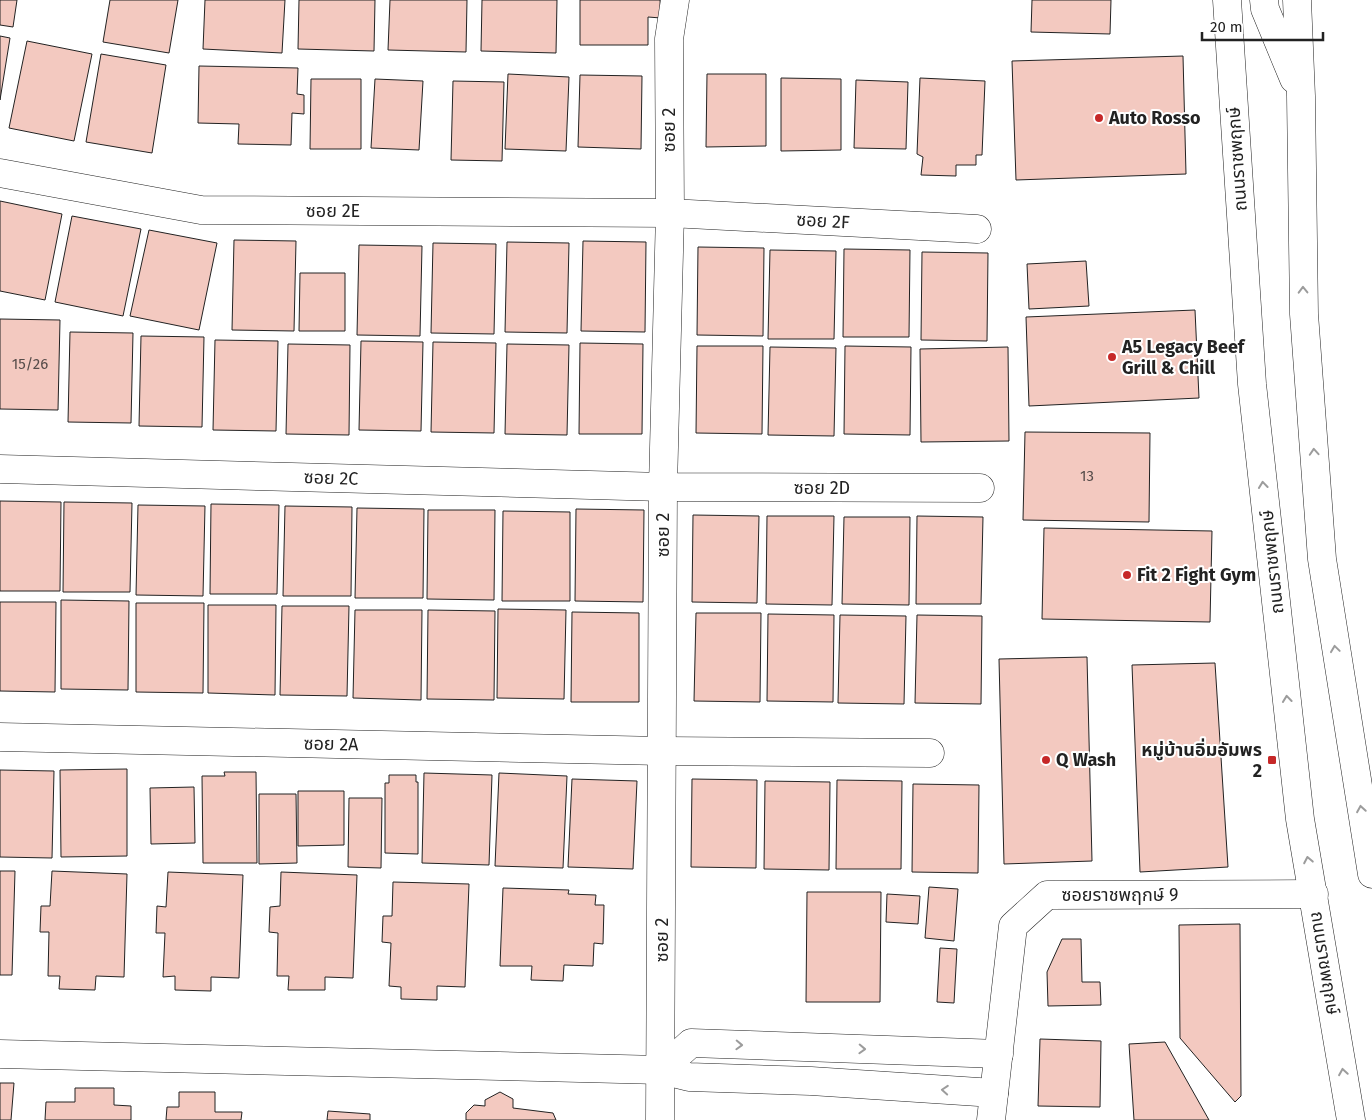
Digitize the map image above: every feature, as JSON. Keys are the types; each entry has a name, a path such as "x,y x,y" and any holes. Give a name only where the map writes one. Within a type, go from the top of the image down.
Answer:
{"street":[{"name":"ซอย 2","path":"660,1120 663,487 670,213 669,39 675,0"},
{"name":"ถนนราชพฤกษ์","path":"1227,0 1252,384 1300,819 1351,1120"},
{"path":"1264,0 1265,9 1301,96"},
{"path":"1297,0 1301,96 1304,314 1322,559 1372,874"},
{"name":"ซอย 2E","path":"0,174 200,210 670,213"},
{"name":"ซอย 2F","path":"670,213 977,228"},
{"name":"ซอย 2C","path":"0,469 663,487"},
{"name":"ซอย 2D","path":"663,487 980,488"},
{"name":"ซอย 2A","path":"0,737 662,751 930,753"},
{"name":"ซอยราชพฤกษ์ 9","path":"991,1120 1013,926 1047,895 1314,894"},
{"path":"661,1070 691,1043 999,1054"},
{"path":"0,1054 661,1070 689,1077 811,1081 994,1093"}],"building":[{"path":"0,0 17,0 13,27 0,25"},
{"path":"110,0 178,0 169,53 103,42"},
{"path":"205,0 285,0 282,53 203,49"},
{"path":"299,0 375,0 374,51 298,49"},
{"path":"390,0 467,0 466,52 388,50"},
{"path":"482,0 557,0 556,53 481,51"},
{"path":"580,0 660,0 661,18 648,17 648,45 580,45"},
{"path":"1032,0 1111,0 1110,34 1031,32"},
{"path":"0,36 10,38 0,100"},
{"path":"27,41 92,54 74,141 9,128"},
{"path":"101,54 166,65 152,153 86,142"},
{"name":"Auto Rosso","path":"1183,56 1186,174 1016,180 1012,61"},
{"path":"199,66 298,68 297,94 304,95 304,114 292,113 291,145 238,144 239,124 198,123"},
{"path":"508,74 569,77 566,151 505,149"},
{"path":"707,74 766,74 766,146 706,147"},
{"path":"580,75 642,76 641,149 578,147"},
{"path":"781,78 841,79 841,150 781,151"},
{"path":"920,78 985,81 982,155 976,155 976,165 956,165 956,176 921,175 923,157 917,154"},
{"path":"311,79 361,79 361,149 310,149"},
{"path":"375,79 423,81 419,150 371,148"},
{"path":"856,80 908,82 906,149 854,148"},
{"path":"453,81 504,82 502,161 451,160"},
{"path":"0,201 62,214 45,300 0,291"},
{"path":"72,216 141,229 123,316 55,302"},
{"path":"149,230 217,243 199,330 130,316"},
{"path":"234,240 296,241 294,331 232,330"},
{"path":"583,241 646,242 645,332 581,331"},
{"path":"507,242 569,243 567,333 505,332"},
{"path":"433,243 496,244 494,334 431,333"},
{"path":"359,245 422,246 420,336 357,335"},
{"path":"698,247 764,248 763,336 697,335"},
{"path":"844,249 910,250 909,337 843,337"},
{"path":"770,250 836,251 834,339 768,339"},
{"path":"922,252 988,253 987,341 921,340"},
{"path":"1086,261 1089,306 1029,309 1027,264"},
{"path":"300,273 345,273 345,331 299,331"},
{"name":"A5 Legacy Beef Grill & Chill","path":"1195,310 1199,398 1029,406 1026,317"},
{"path":"0,319 60,320 58,410 0,409"},
{"path":"70,332 133,333 131,423 68,422"},
{"path":"141,336 204,337 202,427 139,426"},
{"path":"215,340 278,341 276,431 213,430"},
{"path":"361,341 423,342 421,431 359,430"},
{"path":"433,342 496,343 494,433 431,432"},
{"path":"580,343 643,344 642,434 579,434"},
{"path":"288,344 350,345 349,435 286,434"},
{"path":"507,344 569,345 567,435 505,434"},
{"path":"697,346 763,346 762,434 696,433"},
{"path":"845,346 911,347 910,435 844,434"},
{"path":"770,347 836,348 834,436 768,435"},
{"path":"1008,347 1009,441 921,442 920,349"},
{"path":"1025,432 1150,433 1149,522 1023,520"},
{"path":"0,501 61,502 60,591 0,591"},
{"path":"64,502 132,503 130,592 63,592"},
{"path":"211,504 279,505 277,594 210,594"},
{"path":"138,505 205,506 203,596 136,595"},
{"path":"285,506 352,507 351,596 283,596"},
{"path":"357,508 424,509 423,598 355,598"},
{"path":"576,509 644,510 643,602 575,601"},
{"path":"428,510 495,510 494,600 427,599"},
{"path":"503,511 570,512 570,601 502,601"},
{"path":"693,515 759,516 757,603 692,602"},
{"path":"767,516 834,516 832,605 766,604"},
{"path":"917,516 983,517 981,604 916,604"},
{"path":"844,517 910,517 909,605 842,604"},
{"name":"Fit 2 Fight Gym","path":"1044,528 1212,531 1210,622 1042,619"},
{"path":"61,600 129,601 128,690 61,689"},
{"path":"0,602 56,602 55,692 0,691"},
{"path":"136,603 204,603 203,693 136,692"},
{"path":"208,605 276,605 275,695 208,693"},
{"path":"282,606 349,606 347,696 280,695"},
{"path":"498,609 566,610 564,699 497,698"},
{"path":"355,610 422,610 421,700 353,698"},
{"path":"428,610 495,611 494,700 427,699"},
{"path":"572,612 639,613 639,702 571,702"},
{"path":"696,613 761,613 760,702 694,701"},
{"path":"768,614 834,615 833,702 767,701"},
{"path":"840,615 906,616 904,704 838,703"},
{"path":"917,615 982,616 981,704 915,703"},
{"name":"Q Wash","path":"1087,657 1092,861 1004,864 999,659"},
{"path":"1215,663 1228,867 1140,872 1132,665"},
{"path":"127,769 127,856 61,857 60,770"},
{"path":"0,770 54,771 52,858 0,857"},
{"path":"224,772 256,772 257,863 203,863 202,776 225,776"},
{"path":"424,773 492,775 489,865 422,863"},
{"path":"499,773 567,776 563,868 495,866"},
{"path":"389,775 416,775 416,782 418,782 418,854 385,853 385,783 389,783"},
{"path":"572,779 637,781 633,869 568,867"},
{"path":"692,779 757,780 756,868 691,867"},
{"path":"837,780 902,781 901,869 836,869"},
{"path":"765,781 830,782 829,870 764,869"},
{"path":"913,784 979,785 978,873 912,872"},
{"path":"194,787 195,843 151,844 150,788"},
{"path":"298,791 344,791 344,845 298,846"},
{"path":"259,794 296,794 297,863 259,864"},
{"path":"349,798 382,798 381,868 348,867"},
{"path":"0,871 15,871 12,975 0,975"},
{"path":"52,871 127,874 124,977 96,976 95,990 59,989 60,976 48,976 49,932 40,932 41,906 50,906"},
{"path":"168,872 243,875 239,978 211,977 211,991 175,990 175,976 163,977 165,933 156,933 157,906 166,907"},
{"path":"281,872 357,875 353,978 325,977 325,990 288,990 289,976 277,976 278,933 269,932 270,907 280,906"},
{"path":"393,882 469,884 465,987 437,986 437,1000 401,999 401,987 389,986 391,943 382,942 383,916 392,916"},
{"path":"929,887 958,889 954,941 925,938"},
{"path":"503,888 569,890 568,894 596,895 595,905 604,905 603,944 594,943 593,966 564,965 563,981 531,980 532,966 500,966"},
{"path":"807,892 881,892 880,1002 806,1002"},
{"path":"887,894 920,896 918,924 886,922"},
{"path":"1240,924 1241,1096 1235,1102 1180,1038 1179,925"},
{"path":"1062,939 1081,939 1082,982 1100,982 1101,1005 1048,1006 1047,972"},
{"path":"940,948 957,949 954,1003 937,1002"},
{"path":"1040,1039 1101,1041 1100,1107 1038,1106"},
{"path":"1165,1042 1209,1120 1134,1120 1129,1044"},
{"path":"0,1083 14,1083 11,1120 0,1120"},
{"path":"75,1088 114,1088 114,1105 131,1106 131,1120 45,1120 46,1102 75,1102"},
{"path":"179,1092 215,1092 215,1112 242,1112 241,1120 166,1120 167,1107 179,1107"},
{"path":"500,1092 513,1099 513,1108 553,1113 556,1120 466,1120 466,1113 474,1105 485,1106 485,1100"},
{"path":"328,1111 370,1114 370,1120 327,1120"}],"place":[{"name":"Auto Rosso","path":"1099,118"},
{"name":"A5 Legacy Beef Grill & Chill","path":"1112,357"},
{"name":"Fit 2 Fight Gym","path":"1127,575"},
{"name":"Q Wash","path":"1046,760"},
{"name":"หมู่บ้านอิ่มอัมพร 2","path":"1272,760"}]}
